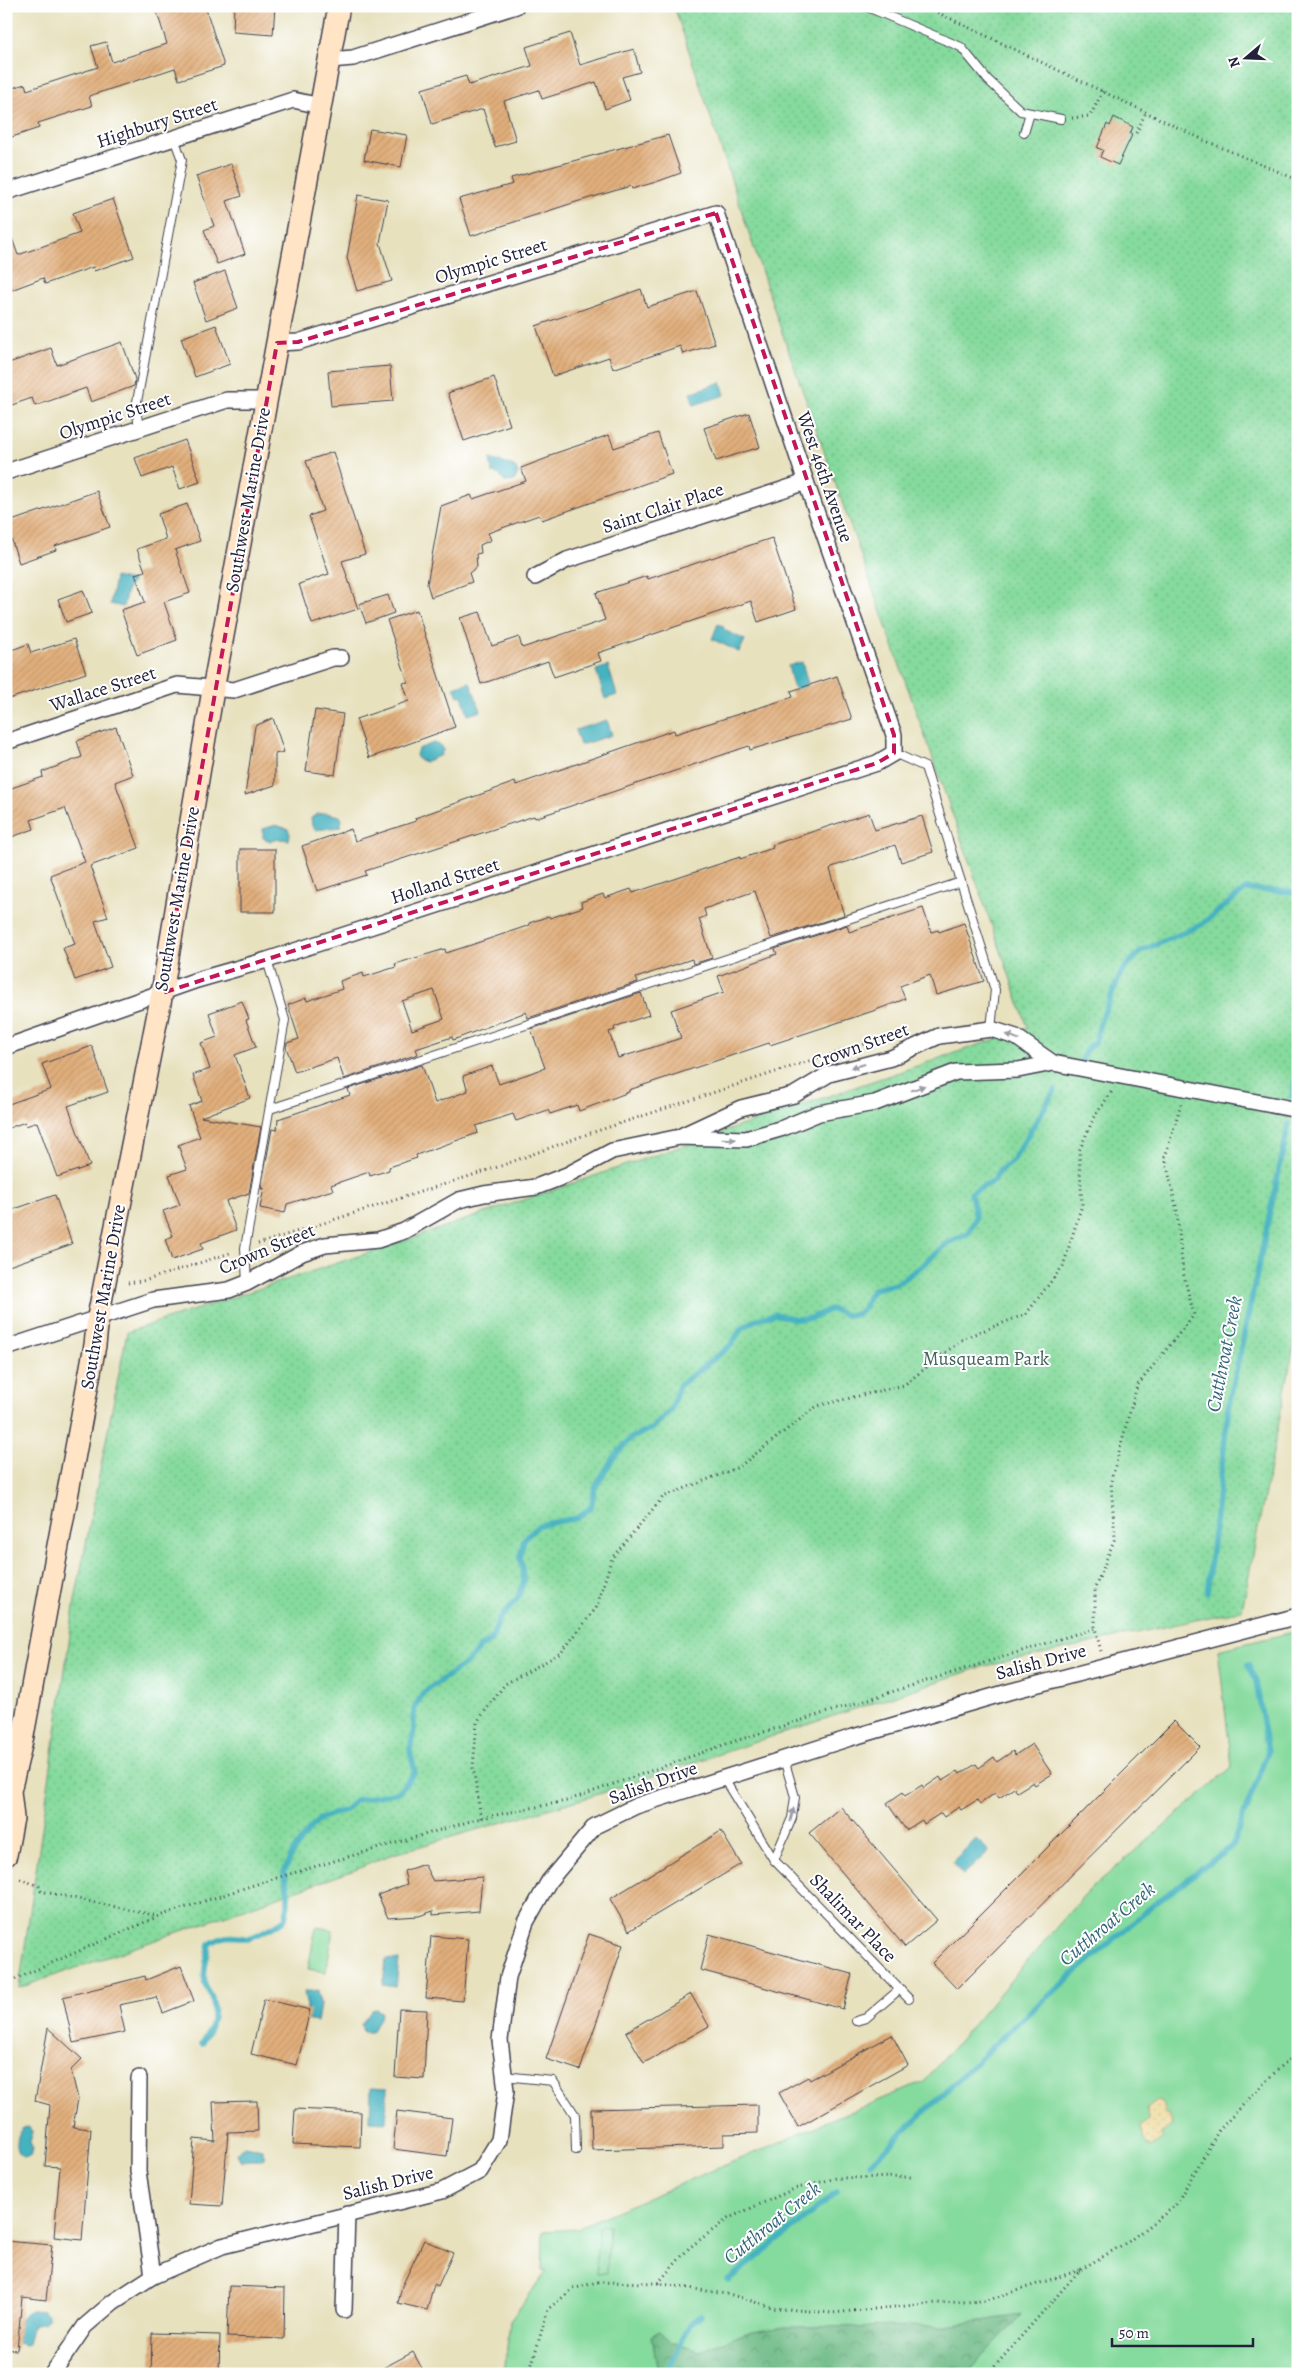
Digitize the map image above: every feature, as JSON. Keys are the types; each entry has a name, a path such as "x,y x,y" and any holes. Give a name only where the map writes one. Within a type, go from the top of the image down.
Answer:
{"main road":[{"name":"Southwest Marine Drive","path":"6,1855 13,1818 8,1794 14,1748 95,1345 98,1317 162,993 213,690 340,6"}],"street":[{"path":"330,60 353,58 516,6"},
{"name":"Highbury Street","path":"6,192 293,100 321,106"},
{"name":"Olympic Street","path":"278,343 298,342 716,213"},
{"name":"West 46th Avenue","path":"716,213 806,482 894,735 894,753"},
{"name":"Olympic Street","path":"6,472 227,400 266,400"},
{"name":"Saint Clair Place","path":"535,577 567,560 806,482"},
{"name":"Wallace Street","path":"6,742 177,685 189,685 213,690 234,690 333,658 341,658"},
{"name":"Holland Street","path":"6,1047 197,980 267,960 877,764 894,753"},
{"name":"Crown Street","path":"680,1137 742,1108 794,1095 829,1074 892,1058 940,1036 991,1029 1016,1036 1053,1063"},
{"name":"Crown Street","path":"6,1348 153,1300 229,1290 247,1283 302,1254 325,1245 378,1240 404,1231 459,1200 484,1194 536,1187 567,1175 612,1151 680,1137 746,1139 783,1128 819,1113 876,1103 956,1072 1018,1070 1053,1063 1298,1110"},
{"name":"Salish Drive","path":"52,2374 85,2326 113,2302 153,2276 222,2246 442,2191 480,2171 499,2140 506,2091 500,2040 508,1977 526,1922 549,1881 595,1826 636,1806 962,1705 1298,1616"},
{"path":"138,2078 138,2171 153,2276"},
{"path":"344,2310 348,2214"}],"lane":[{"path":"865,6 961,47 988,80 1021,111 1062,119"},
{"path":"1024,133 1030,113"},
{"path":"139,429 136,407 182,160 174,138"},
{"path":"894,753 925,767 995,990 991,1029"},
{"path":"270,1109 961,882"},
{"path":"247,1283 245,1248 285,1020 267,960"},
{"path":"774,1860 792,1818 795,1797 784,1759"},
{"name":"Shalimar Place","path":"724,1779 774,1860 909,1999"},
{"path":"856,2021 866,2018 900,1989"},
{"path":"504,2076 553,2081 575,2115 576,2150"}],"path":[{"path":"924,6 1206,141 1298,180"},
{"path":"1062,119 1090,116 1103,91"},
{"path":"1136,133 1146,112"},
{"path":"128,1283 147,1280 495,1168 582,1136 768,1074 912,1030"},
{"path":"481,1818 473,1768 477,1722 505,1684 561,1653 596,1608 612,1558 663,1497 739,1467 817,1406 904,1385 964,1338 1026,1314 1063,1266 1082,1205 1079,1151 1094,1117 1122,1077"},
{"path":"1105,1666 1095,1628 1095,1588 1115,1538 1111,1481 1137,1386 1194,1315 1183,1272 1177,1211 1165,1157 1180,1104 1190,1105"},
{"path":"6,1983 159,1916 266,1881 481,1818 566,1801 729,1743 1095,1628"},
{"path":"20,1879 39,1886 41,1891 159,1916"},
{"path":"528,2374 548,2309 573,2289 597,2282 657,2283 732,2295 774,2308 832,2312 984,2301 1080,2270 1129,2242 1174,2206 1219,2130 1268,2078 1298,2051"},
{"path":"657,2283 689,2248 730,2218 794,2189 836,2178 912,2177"},
{"path":"988,2374 1080,2270"}],"highlighted area":[{"path":"716,213 894,735 894,753 877,763 162,993 277,343 298,342"}],"green space":[{"name":"Musqueam Park","path":"674,6 1298,6 1298,1325 1242,1610 981,1667 596,1795 390,1855 355,1870 19,1988 75,1600 127,1332 374,1251 1028,1028 778,321"},
{"path":"1298,1631 1298,2374 504,2374 510,2321 547,2271 542,2271 543,2231 579,2229 581,2226 924,2081 1086,1893 1232,1767 1218,1650"},
{"path":"316,1927 333,1930 326,1972 308,1969"},
{"path":"599,2226 609,2226 607,2273 596,2274"},
{"path":"1021,2315 966,2374 658,2374 652,2336 659,2331 671,2342 700,2351 746,2333 784,2327 947,2326"}],"sand":[{"path":"1157,2101 1162,2103 1165,2114 1169,2114 1173,2124 1161,2135 1163,2139 1150,2148 1144,2140 1141,2127 1148,2120 1147,2109"}],"water":[{"path":"721,382 725,395 694,405 690,393"},
{"path":"490,459 514,466 518,473 514,481 505,482 498,474 492,473"},
{"path":"115,577 132,581 130,586 128,586 123,607 110,604"},
{"path":"718,624 723,626 724,630 745,640 739,652 712,639"},
{"path":"802,662 808,684 807,687 797,690 793,686 788,666"},
{"path":"608,666 617,695 605,699 596,670"},
{"path":"470,682 481,711 468,715 462,695 458,696 454,687"},
{"path":"607,720 612,735 580,745 575,730"},
{"path":"434,743 442,746 441,755 425,762 418,759 416,755 418,749"},
{"path":"326,813 340,816 342,820 340,827 315,830 312,826 311,818 317,814"},
{"path":"276,825 288,829 290,834 289,840 270,841 263,838 263,829"},
{"path":"976,1839 989,1851 963,1875 952,1862"},
{"path":"386,1959 399,1960 396,1987 383,1985"},
{"path":"318,1990 320,2005 317,2022 304,2020 307,2007 304,1992"},
{"path":"376,2009 381,2012 380,2018 371,2032 363,2032 361,2024 372,2010"},
{"path":"371,2088 387,2089 386,2122 370,2121"},
{"path":"28,2127 33,2131 30,2142 33,2149 31,2156 23,2158 18,2151 18,2139 23,2128"},
{"path":"244,2146 262,2149 265,2158 260,2160 240,2160 237,2152"},
{"path":"32,2310 44,2311 48,2315 48,2319 44,2323 33,2324 28,2344 18,2343 19,2323 23,2315"}],"building":[{"path":"155,6 205,6 224,66 179,80 175,68 89,96 92,106 38,123 39,128 6,139 6,90 25,84 27,90 98,67 91,46 106,42 112,62 167,44"},
{"path":"234,6 275,6 273,35 233,32"},
{"path":"570,33 580,65 634,49 640,72 622,77 630,100 605,109 596,82 542,99 539,90 504,101 516,141 495,147 483,109 432,124 422,89 466,76 469,85 532,66 526,47"},
{"path":"1114,117 1133,127 1130,134 1132,135 1118,165 1100,157 1103,150 1097,148 1107,124 1110,126"},
{"path":"370,129 407,135 401,167 364,160"},
{"path":"668,135 681,173 632,189 631,186 576,202 471,236 459,199 513,184 511,178"},
{"path":"231,164 242,196 227,201 245,254 217,264 204,230 214,226 196,176"},
{"path":"358,195 388,200 380,243 392,281 357,291 347,258"},
{"path":"113,199 134,257 94,271 93,267 45,284 43,278 6,292 6,227 8,227 18,255 80,233 73,213"},
{"path":"225,271 238,308 206,320 193,283"},
{"path":"641,289 647,307 697,291 715,344 683,354 680,346 613,369 609,357 553,376 536,326"},
{"path":"216,325 230,364 195,377 181,338"},
{"path":"122,342 135,379 134,386 91,402 86,388 35,406 32,398 6,407 6,364 51,348 57,365"},
{"path":"390,366 393,401 331,406 328,371"},
{"path":"494,377 510,425 464,441 448,393"},
{"path":"749,413 760,447 716,461 704,428"},
{"path":"658,433 672,474 542,520 539,515 488,533 491,540 480,545 481,553 476,554 477,567 469,573 472,582 431,597 427,584 441,506 471,495 473,499 526,481 521,468 550,457 550,455 609,435 614,448"},
{"path":"185,440 200,482 180,489 172,467 142,478 135,458"},
{"path":"333,452 365,554 342,561 358,609 312,624 299,584 329,574 309,516 323,511 306,461"},
{"path":"97,491 110,527 55,546 56,550 19,563 6,523"},
{"path":"187,504 200,541 175,550 190,593 164,602 177,640 137,655 121,610 145,602 135,574 145,571 137,549 166,539 158,514"},
{"path":"772,538 796,609 758,622 751,601 598,653 601,661 554,677 548,661 481,684 460,618 480,612 492,646 519,637 522,648 605,620 596,593 647,576 648,579"},
{"path":"83,590 92,613 66,622 58,599"},
{"path":"388,595 394,613 366,623 359,604"},
{"path":"417,610 455,727 369,758 356,719 409,701 403,683 408,682 387,620"},
{"path":"74,639 86,673 6,700 6,652 28,644 31,653"},
{"path":"837,676 852,719 750,750 749,746 535,818 534,816 365,871 367,875 317,891 302,846 351,829 355,841 416,821 415,818 515,782 516,785 674,730 675,734 793,697 791,691"},
{"path":"315,710 343,714 335,775 306,771"},
{"path":"273,718 284,752 275,754 275,785 245,795 255,726"},
{"path":"116,727 133,775 115,782 139,848 90,866 108,917 95,921 111,967 75,980 63,948 75,944 50,875 85,862 65,808 31,820 34,829 6,839 6,790 43,777 42,772 82,757 77,741"},
{"path":"869,813 875,830 922,816 933,852 901,862 895,845 832,867 830,869 844,915 771,938 755,891 704,909 706,916 699,919 712,958 693,964 692,959 636,978 638,982 528,1018 526,1012 453,1040 452,1037 416,1049 418,1054 344,1079 337,1058 295,1072 286,1047 287,1043 299,1039 288,1005 306,998 307,1001 342,989 340,981 363,973 364,977 396,967 395,964 445,949 446,953 530,925 529,923 549,916 550,918 583,907 581,902 603,894 605,898 631,889 633,893 740,857 740,859 773,848 772,845","holes":["434,990 444,1019 412,1030 402,1001"]},
{"path":"240,849 275,849 275,912 240,912"},
{"path":"923,908 931,932 938,930 939,932 964,923 984,981 936,995 930,975 900,986 905,999 873,1011 770,1045 769,1043 629,1090 629,1092 579,1111 577,1105 550,1114 548,1110 516,1121 513,1114 476,1126 478,1133 416,1155 417,1158 389,1167 389,1170 370,1176 369,1172 331,1185 333,1190 287,1204 285,1213 260,1208 264,1188 261,1189 272,1129 277,1130 278,1119 350,1095 348,1089 422,1065 435,1103 468,1091 463,1076 492,1066 499,1084 545,1068 531,1029 641,993 649,1015 614,1027 615,1030 609,1032 618,1058 654,1047 681,1038 671,1010 724,992 718,976 777,954 775,949 847,925 849,932"},
{"path":"242,1001 249,1019 246,1020 256,1047 235,1055 250,1098 201,1117 261,1127 249,1193 226,1201 236,1230 201,1243 203,1249 172,1260 165,1239 173,1236 163,1211 180,1205 169,1175 187,1169 178,1145 200,1137 189,1106 202,1101 193,1075 210,1069 201,1043 217,1037 209,1013"},
{"path":"92,1046 108,1092 68,1106 90,1166 57,1177 37,1122 26,1126 25,1122 6,1129 6,1105 51,1089 42,1064"},
{"path":"55,1195 72,1244 6,1267 6,1212"},
{"path":"1174,1721 1200,1747 957,1989 932,1963"},
{"path":"1032,1744 1052,1774 1035,1785 1033,1782 1017,1792 1014,1788 999,1798 995,1793 980,1804 977,1800 961,1810 959,1807 944,1817 941,1813 924,1824 922,1820 906,1830 887,1803 903,1792 905,1796 922,1785 924,1788 940,1777 942,1781 958,1771 960,1774 976,1764 979,1768 994,1757 997,1762 1013,1751 1015,1755"},
{"path":"841,1807 937,1920 905,1947 809,1833"},
{"path":"721,1831 741,1864 629,1931 610,1899"},
{"path":"424,1864 433,1881 482,1877 479,1911 433,1915 433,1911 419,1916 388,1918 378,1895 407,1884 404,1871"},
{"path":"589,1934 623,1945 580,2070 546,2059"},
{"path":"709,1934 852,1974 843,2009 700,1970"},
{"path":"431,1936 468,1939 463,2001 426,1998"},
{"path":"181,1966 194,2001 163,2013 157,1997 119,2005 125,2032 73,2043 63,1997 145,1976 146,1980"},
{"path":"691,1994 709,2026 644,2063 626,2032"},
{"path":"264,1999 310,2010 297,2065 251,2054"},
{"path":"399,2009 427,2010 424,2079 395,2077"},
{"path":"48,2028 82,2059 71,2070 78,2099 73,2127 91,2129 82,2240 54,2237 60,2167 45,2166 50,2105 35,2101"},
{"path":"892,2035 908,2065 798,2127 779,2093 808,2077 810,2080"},
{"path":"257,2101 258,2131 228,2132 222,2206 189,2204 194,2139 215,2141 213,2102"},
{"path":"758,2105 758,2133 724,2134 724,2146 592,2150 591,2109"},
{"path":"295,2109 361,2112 360,2147 293,2144"},
{"path":"397,2111 452,2118 447,2156 393,2149"},
{"path":"424,2240 453,2253 438,2286 434,2284 427,2310 398,2303 402,2286"},
{"path":"6,2241 52,2245 46,2300 22,2297 17,2350 6,2349"},
{"path":"229,2286 285,2288 284,2339 227,2337"},
{"path":"152,2333 220,2335 219,2374 151,2374"},
{"path":"413,2352 425,2374 372,2374"}],"waterway":[{"path":"1082,1061 1085,1051 1095,1042 1101,1020 1122,971 1141,951 1201,925 1246,889 1298,892"},
{"name":"Cutthroat Creek","path":"1292,1096 1298,1070"},
{"path":"202,2044 208,2034 214,2010 205,1979 210,1944 228,1937 248,1939 285,1919 288,1892 284,1872 293,1852 310,1829 321,1818 345,1810 356,1800 399,1792 415,1772 410,1751 414,1730 414,1708 424,1692 468,1662 480,1647 491,1641 499,1620 517,1599 524,1581 520,1557 524,1539 539,1525 577,1518 591,1507 595,1488 613,1458 631,1438 651,1429 671,1410 679,1386 731,1345 741,1329 755,1320 775,1314 795,1319 811,1318 831,1309 846,1315 857,1314 864,1308 868,1297 874,1289 896,1284 918,1269 947,1243 968,1234 976,1218 971,1193 995,1180 998,1172 1013,1160 1055,1090"},
{"name":"Cutthroat Creek","path":"1207,1593 1229,1404 1289,1124"},
{"name":"Cutthroat Creek","path":"870,2164 1015,2025 1152,1906 1232,1846 1268,1751 1256,1681 1248,1664"},
{"name":"Cutthroat Creek","path":"728,2280 837,2192"},
{"name":"Cutthroat Creek","path":"667,2374 690,2324 701,2315"}]}
